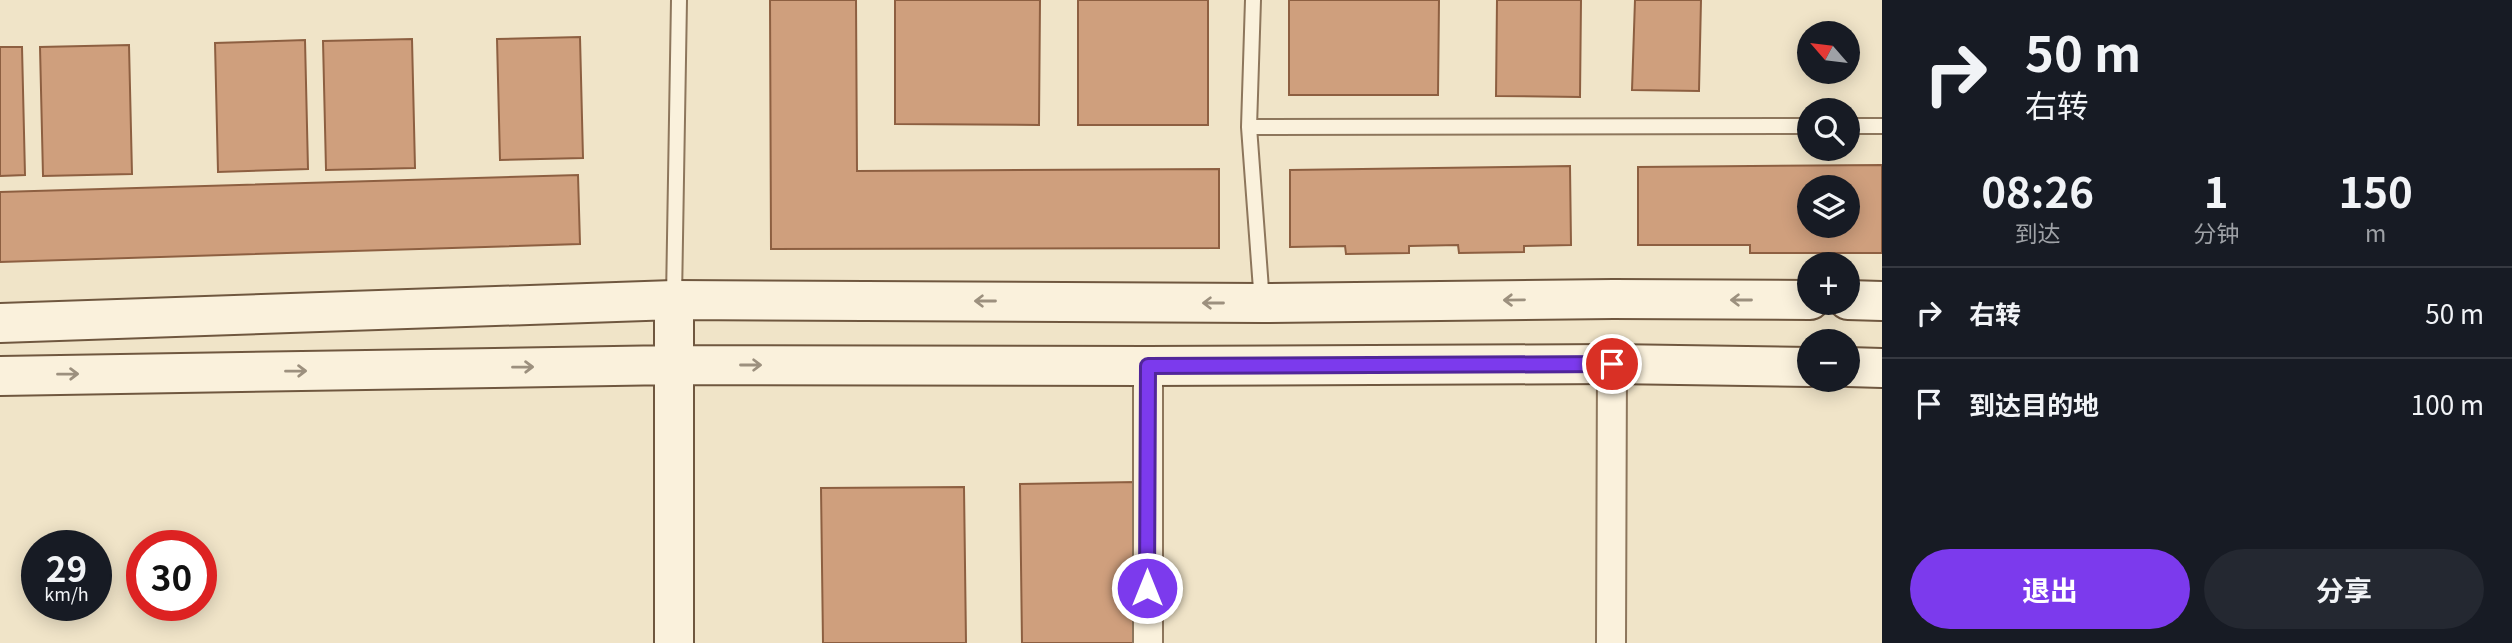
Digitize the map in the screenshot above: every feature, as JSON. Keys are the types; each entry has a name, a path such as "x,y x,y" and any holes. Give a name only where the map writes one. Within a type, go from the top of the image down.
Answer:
{"street":[{"path":"674,299 674,643"},
{"path":"0,323 674,299 1262,303 1797,300"},
{"path":"1860,300 1882,301"},
{"path":"0,376 674,365 1612,364 1797,367"},
{"path":"1611,643 1612,364"},
{"path":"1147,643 1148,366"},
{"path":"1860,367 1882,368"}],"lane":[{"path":"674,299 678,0"},
{"path":"1253,0 1249,127 1262,303"},
{"path":"1249,127 1797,126"},
{"path":"1860,126 1882,126"}],"building":[{"path":"770,0 856,0 857,171 1219,169 1219,248 771,249"},
{"path":"895,0 1040,0 1039,125 895,124"},
{"path":"1078,0 1208,0 1208,125 1078,125"},
{"path":"1289,0 1439,0 1438,95 1289,95"},
{"path":"1497,0 1581,0 1580,97 1496,96"},
{"path":"1635,0 1701,0 1699,91 1632,90"},
{"path":"580,37 583,158 500,160 497,39"},
{"path":"412,39 415,168 326,170 323,41"},
{"path":"305,40 308,169 218,172 215,43"},
{"path":"129,45 132,174 43,176 40,47"},
{"path":"0,47 22,47 25,175 0,176"},
{"path":"1882,165 1882,253 1750,253 1750,245 1638,245 1638,167"},
{"path":"1570,166 1571,245 1524,246 1524,252 1459,253 1458,245 1409,246 1409,253 1346,254 1345,246 1290,247 1290,170"},
{"path":"578,175 580,244 0,262 0,192"},
{"path":"1135,482 1137,643 1022,643 1020,484"},
{"path":"964,487 966,643 823,643 821,488"}],"route":[{"path":"1147,588 1148,366 1612,364"}]}
